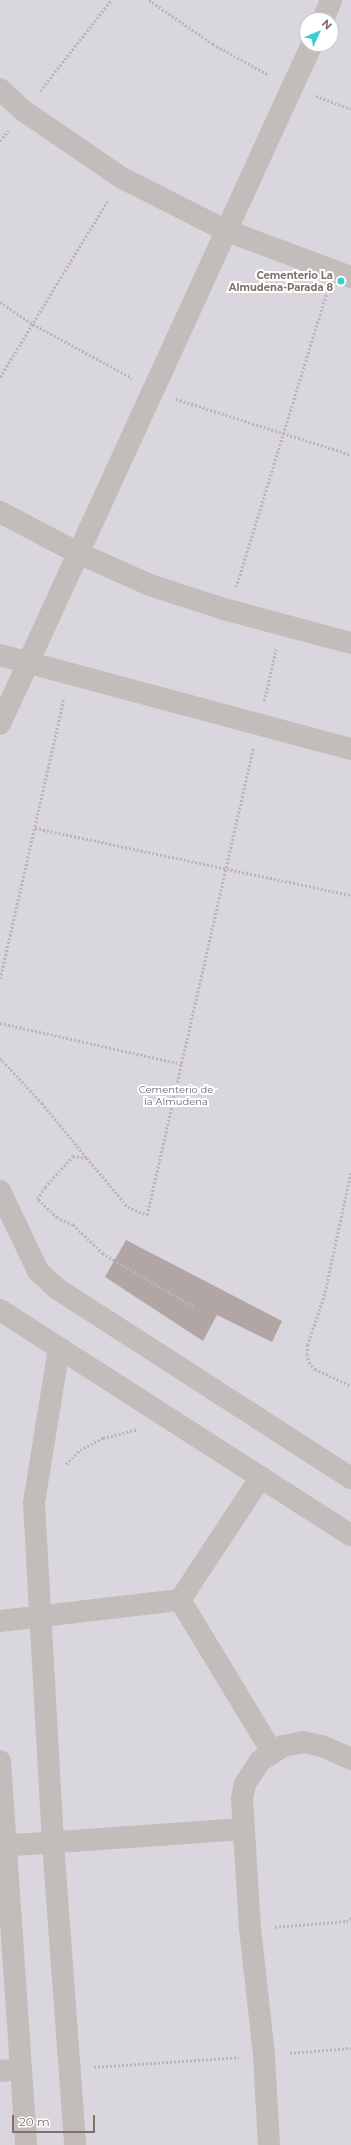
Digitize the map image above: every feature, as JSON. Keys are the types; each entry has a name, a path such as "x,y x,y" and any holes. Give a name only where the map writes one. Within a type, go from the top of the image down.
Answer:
{"lane":[{"path":"326,12 331,0"},
{"path":"0,724 308,52"},
{"path":"0,89 24,111 122,178 227,231 342,275"},
{"path":"0,512 78,553 150,585 229,610 351,643"},
{"path":"0,654 351,749"},
{"path":"0,1191 38,1270 56,1288 351,1478"},
{"path":"0,1310 175,1424 351,1535"},
{"path":"59,1348 34,1503 53,1843 75,2145"},
{"path":"0,1621 180,1600 188,1592 261,1477"},
{"path":"180,1600 272,1752"},
{"path":"269,2145 264,2055 250,1929 242,1798 245,1784 260,1761 283,1746 303,1742 322,1746 351,1759"},
{"path":"0,1761 10,2070 26,2145"},
{"path":"3,1845 53,1843 243,1829"}],"path":[{"path":"24,111 111,0"},
{"path":"149,0 213,44 292,88 351,109"},
{"path":"0,377 122,178"},
{"path":"229,610 342,275"},
{"path":"0,1058 42,1102 128,1207 147,1215 281,625"},
{"path":"0,979 70,673"},
{"path":"35,828 351,895"},
{"path":"0,1023 182,1064"},
{"path":"87,1158 73,1156 45,1187 37,1199 57,1218 73,1225 103,1254 194,1307"},
{"path":"351,1173 325,1294 308,1345 307,1354 309,1362 315,1369 351,1386"},
{"path":"61,1469 80,1450 103,1438 129,1430 175,1424"},
{"path":"250,1929 346,1921 351,1918"},
{"path":"70,2068 351,2048"}],"green space":[{"name":"Cementerio de la Almudena","path":"0,0 351,0 351,2145 0,2145"}],"building":[{"path":"126,1240 282,1321 272,1342 217,1315 203,1341 105,1277"}],"place":[{"name":"Cementerio La Almudena-Parada 8","path":"341,281"}]}
